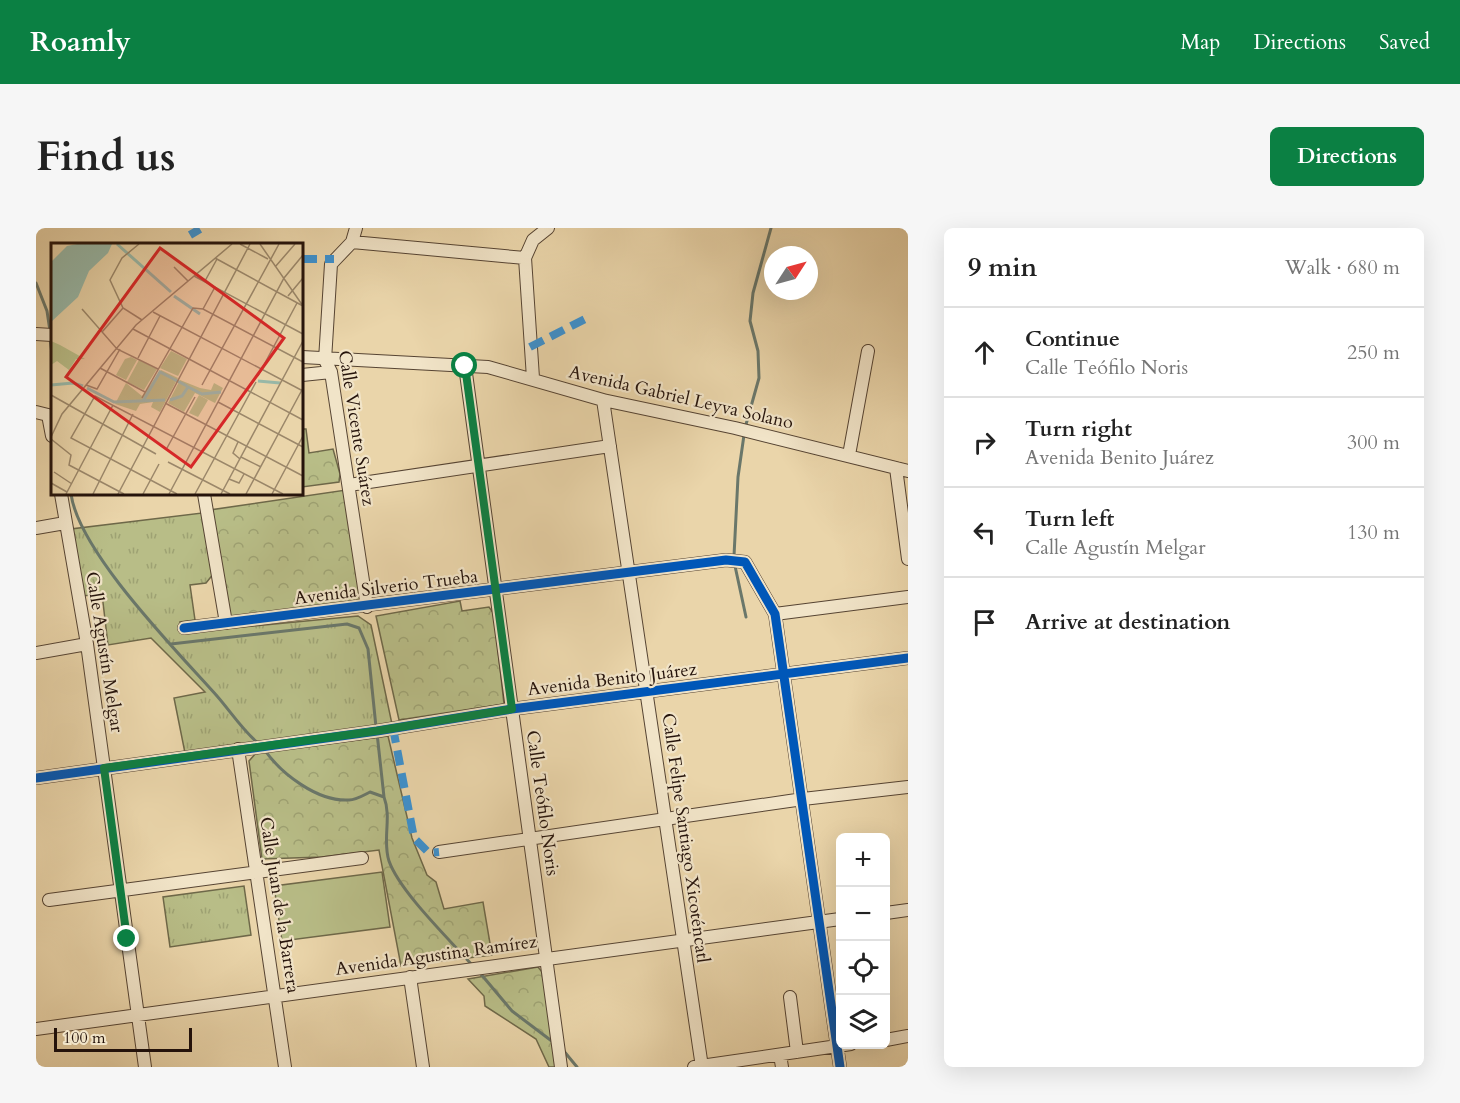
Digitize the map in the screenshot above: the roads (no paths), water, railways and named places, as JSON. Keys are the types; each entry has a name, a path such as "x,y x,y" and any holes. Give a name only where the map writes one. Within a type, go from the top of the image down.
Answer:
{"street":[{"name":"Calle Vicente Suárez","path":"356,228 352,242 331,264 325,360 331,372 367,607"},
{"path":"533,378 525,258 533,240 548,228"},
{"path":"352,242 525,258"},
{"path":"36,334 51,335"},
{"path":"849,455 859,389 868,351"},
{"name":"Avenida Gabriel Leyva Solano","path":"303,357 488,367 533,378 603,400 735,428 902,469"},
{"name":"Calle Teófilo Noris","path":"465,366 561,1067"},
{"path":"303,375 331,372"},
{"name":"Calle Felipe Santiago Xicoténcatl","path":"603,400 683,940 699,1067"},
{"path":"37,412 50,418 51,427"},
{"path":"349,485 610,446"},
{"path":"902,469 908,559"},
{"name":"Calle Agustín Melgar","path":"61,495 87,644 145,1067"},
{"path":"204,495 225,623"},
{"path":"36,528 65,523"},
{"name":"Avenida Silverio Trueba","path":"184,628 496,591 726,560 740,560 752,569 775,614"},
{"path":"836,1032 775,614 908,597"},
{"path":"36,653 87,644"},
{"name":"Avenida Benito Juárez","path":"36,778 376,731 512,709 908,658"},
{"name":"Calle Juan de la Barrera","path":"238,749 285,1067"},
{"path":"438,852 665,821 803,799 908,787"},
{"path":"49,900 362,858"},
{"path":"890,913 908,910"},
{"name":"Avenida Agustina Ramírez","path":"36,1029 836,920"},
{"path":"410,977 423,1067"},
{"path":"790,997 797,1052"},
{"path":"890,1039 908,1036"},
{"path":"699,1067 781,1061 797,1052 836,1046"},
{"path":"838,1049 840,1067"}],"waterway":[{"path":"745,428 759,378 758,351 750,321 753,293 771,228"},
{"path":"36,283 47,311 50,331"},
{"path":"50,338 51,346"},
{"path":"734,556 738,477 744,435"},
{"path":"71,495 78,517 91,544 110,571 155,627 259,744"},
{"path":"735,566 746,617"},
{"path":"171,644 347,624 359,628 368,649 376,727"},
{"path":"377,733 384,797"},
{"path":"264,749 290,777 325,796 352,800 370,792 384,797 387,813 387,853 395,873 414,901 473,966"},
{"path":"480,973 512,1011 553,1042"},
{"path":"563,1050 577,1067"}]}
